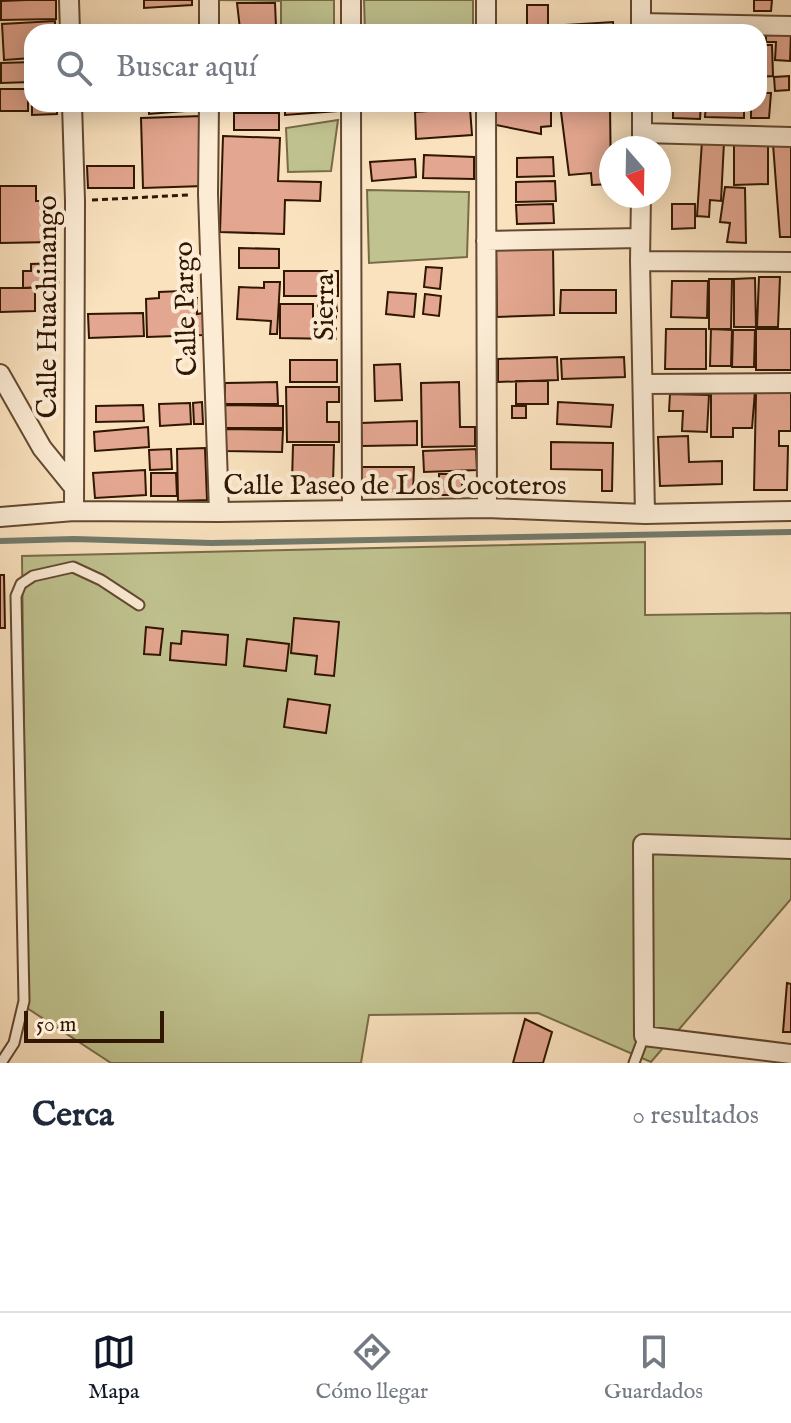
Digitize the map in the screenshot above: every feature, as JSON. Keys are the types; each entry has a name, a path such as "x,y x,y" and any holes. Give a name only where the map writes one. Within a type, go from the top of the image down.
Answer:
{"street":[{"path":"69,0 70,24"},
{"path":"209,0 209,24"},
{"path":"351,0 351,24"},
{"path":"486,0 486,24"},
{"path":"641,0 641,24"},
{"path":"767,26 791,26"},
{"name":"Calle Huachinango","path":"72,112 74,511"},
{"name":"Calle Pargo","path":"209,112 208,194 219,512"},
{"name":"Sierra","path":"351,112 352,510"},
{"path":"486,112 487,508"},
{"path":"642,112 642,136"},
{"path":"671,139 791,137"},
{"path":"641,208 645,514"},
{"path":"486,241 640,238"},
{"path":"640,261 791,262"},
{"path":"0,374 42,448 72,485"},
{"path":"644,384 791,383"},
{"name":"Calle Paseo de Los Cocoteros","path":"0,517 74,511 487,508 645,514 791,511"},
{"path":"791,849 643,844 644,1036 791,1054"}],"lane":[{"path":"1,1063 14,1043 24,1001 16,596 21,584 33,576 73,567 101,580 139,605"},
{"path":"634,1063 644,1036"}],"path":[{"path":"75,201 208,194"}],"green space":[{"path":"218,0 334,0 334,24 281,24 281,1"},
{"path":"364,0 473,0 473,24 365,24"},
{"path":"338,120 331,171 288,172 286,128"},
{"path":"367,190 469,192 467,257 369,263"},
{"path":"645,542 645,615 791,613 791,899 651,1062 538,1013 369,1015 361,1063 111,1063 27,1008 22,556"}],"building":[{"path":"56,0 56,19 1,20 1,1"},
{"path":"144,0 192,0 192,5 144,8"},
{"path":"754,0 772,0 771,11 754,11"},
{"path":"237,3 275,3 276,24 239,24"},
{"path":"527,5 548,5 548,24 527,24"},
{"path":"55,21 55,24 24,24 24,59 4,60 2,24"},
{"path":"767,31 791,32 790,61 775,60 776,42 767,42"},
{"path":"767,45 772,45 773,76 767,76"},
{"path":"24,62 24,82 1,83 1,63"},
{"path":"789,76 789,90 775,91 774,77"},
{"path":"0,89 24,89 24,111 0,111"},
{"path":"767,93 771,93 769,118 751,118 751,112 767,112"},
{"path":"32,112 57,112 57,114 32,115"},
{"path":"285,112 325,112 285,115"},
{"path":"415,112 470,112 472,135 416,139"},
{"path":"496,112 551,112 551,126 541,127 541,134 496,125"},
{"path":"561,112 610,112 610,136 599,136 599,185 592,185 591,173 569,175"},
{"path":"673,112 700,112 700,119 673,118"},
{"path":"705,112 744,112 744,118 705,117"},
{"path":"234,113 279,113 279,130 234,130"},
{"path":"202,116 204,186 143,188 141,118"},
{"path":"223,136 280,138 278,181 321,182 320,201 285,200 284,234 220,232"},
{"path":"702,141 724,142 721,201 710,200 709,217 697,216"},
{"path":"734,144 768,144 768,184 734,185"},
{"path":"773,144 791,144 791,237 780,237"},
{"path":"424,155 474,157 474,179 423,178"},
{"path":"553,157 554,176 517,177 517,158"},
{"path":"415,159 416,177 372,181 370,162"},
{"path":"87,166 134,166 134,188 88,188"},
{"path":"555,181 556,201 516,202 516,182"},
{"path":"0,186 36,186 36,201 54,201 54,242 0,243"},
{"path":"725,187 745,188 746,243 727,242 730,223 720,222"},
{"path":"553,204 554,223 517,224 516,205"},
{"path":"672,204 695,204 695,228 672,229"},
{"path":"553,246 554,315 497,317 496,247"},
{"path":"239,248 279,249 279,268 239,268"},
{"path":"58,263 59,286 23,288 23,271 31,271 31,264"},
{"path":"426,267 442,268 440,289 424,287"},
{"path":"284,271 338,271 338,296 284,296"},
{"path":"759,277 780,277 778,327 757,327"},
{"path":"755,278 756,327 734,327 734,279"},
{"path":"709,279 732,279 731,329 709,329"},
{"path":"672,281 708,281 707,318 671,317"},
{"path":"264,282 280,282 277,334 270,334 271,321 237,319 239,287 264,288"},
{"path":"0,288 35,288 35,311 0,312"},
{"path":"561,290 616,290 616,313 560,313"},
{"path":"182,291 183,299 197,298 197,314 203,313 204,335 147,337 146,299 159,298 159,292"},
{"path":"388,292 416,294 414,317 386,314"},
{"path":"425,294 441,296 439,316 423,314"},
{"path":"336,302 337,311 319,313 318,304"},
{"path":"280,304 313,304 313,318 318,318 319,322 329,322 329,316 336,316 336,339 280,338"},
{"path":"143,313 144,336 89,338 88,314"},
{"path":"666,329 706,329 706,369 665,369"},
{"path":"711,329 732,330 731,366 710,366"},
{"path":"756,329 791,329 791,370 756,370"},
{"path":"733,330 755,330 754,367 732,367"},
{"path":"557,357 558,380 498,382 498,359"},
{"path":"624,357 625,377 562,379 561,359"},
{"path":"290,360 337,360 337,382 290,382"},
{"path":"400,364 402,400 375,401 374,365"},
{"path":"516,381 548,381 548,404 516,404"},
{"path":"277,382 278,404 225,404 225,383"},
{"path":"459,382 460,427 475,427 475,446 422,447 421,383"},
{"path":"286,387 339,387 339,402 327,402 327,422 339,422 339,442 287,442"},
{"path":"755,391 752,428 733,428 733,437 711,437 711,392"},
{"path":"756,393 791,393 791,431 779,431 779,446 788,446 787,490 754,490"},
{"path":"670,394 709,395 707,432 682,431 683,411 669,411"},
{"path":"202,402 203,424 194,424 193,403"},
{"path":"558,402 613,405 611,427 557,424"},
{"path":"190,403 191,424 160,426 159,404"},
{"path":"143,405 144,421 96,422 96,406"},
{"path":"225,405 283,406 283,428 225,428"},
{"path":"512,406 526,406 526,418 512,418"},
{"path":"417,421 417,445 362,446 361,423"},
{"path":"148,427 149,447 95,451 94,432"},
{"path":"226,429 283,430 282,452 225,451"},
{"path":"688,436 689,462 722,461 722,484 660,486 658,437"},
{"path":"551,442 613,443 612,491 602,491 602,470 551,469"},
{"path":"293,445 334,445 333,484 292,483"},
{"path":"205,448 207,500 178,501 177,449"},
{"path":"171,449 172,469 150,470 149,450"},
{"path":"476,449 477,470 424,472 423,451"},
{"path":"362,467 414,467 413,492 362,492"},
{"path":"145,470 146,495 95,498 93,473"},
{"path":"151,473 176,473 177,496 151,496"},
{"path":"439,474 462,474 462,495 439,495"},
{"path":"0,575 4,575 5,628 0,628"},
{"path":"294,618 339,622 334,676 315,674 317,656 291,653"},
{"path":"146,627 163,629 160,655 144,654"},
{"path":"182,631 228,635 226,665 170,660 171,643 181,644"},
{"path":"247,639 289,644 286,671 244,666"},
{"path":"288,699 330,705 326,733 284,727"},
{"path":"787,983 791,984 791,1032 783,1032"},
{"path":"525,1019 552,1032 543,1063 513,1063"}],"waterway":[{"path":"0,541 74,539 211,543 791,532"}]}
